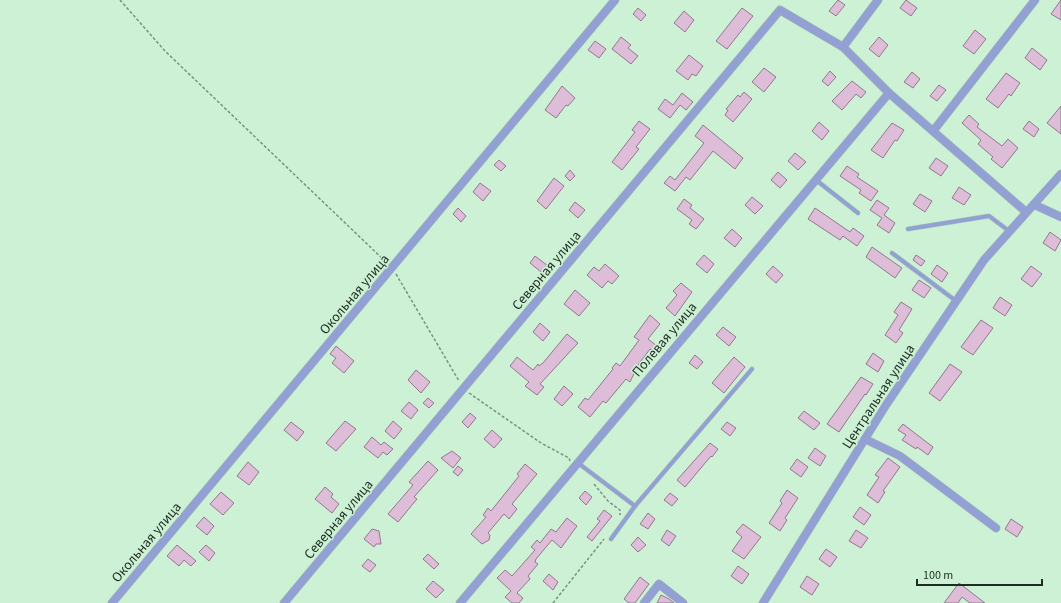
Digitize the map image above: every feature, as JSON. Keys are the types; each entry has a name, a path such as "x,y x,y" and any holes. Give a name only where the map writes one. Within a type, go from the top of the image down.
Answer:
{"street":[{"name":"Окольная улица","path":"112,603 615,0"},
{"path":"878,0 843,46 889,93 934,130 1026,212"},
{"path":"934,130 1035,0"},
{"name":"Северная улица","path":"284,603 780,10 843,46"},
{"name":"Полевая улица","path":"460,603 575,464 889,93"},
{"name":"Центральная улица","path":"763,603 886,405 984,260 1026,212 1035,205 1061,174"},
{"path":"1035,205 1061,217"},
{"path":"865,439 900,456 996,528"},
{"path":"644,603 659,584 684,603"}],"lane":[{"path":"816,180 858,213"},
{"path":"908,229 990,216 1009,231"},
{"path":"892,253 956,301"},
{"path":"609,538 752,369"},
{"path":"575,464 635,506"}],"path":[{"path":"120,0 165,51 392,269 463,389 541,443 569,458 575,464"},
{"path":"592,481 608,501 620,510 620,520"},
{"path":"553,603 609,538"}],"building":[{"path":"838,0 845,5 836,16 829,11"},
{"path":"906,0 917,8 911,16 900,8"},
{"path":"1061,0 1061,20 1051,14"},
{"path":"638,8 646,15 641,21 633,14"},
{"path":"742,8 753,16 727,49 716,41"},
{"path":"684,11 694,20 685,32 674,23"},
{"path":"975,30 986,39 974,54 963,46"},
{"path":"621,37 631,45 628,48 638,56 631,64 612,49"},
{"path":"879,37 888,45 879,57 869,49"},
{"path":"595,41 606,49 599,58 588,50"},
{"path":"1032,48 1047,60 1040,70 1025,58"},
{"path":"689,55 703,66 696,76 692,74 688,80 676,71"},
{"path":"764,68 776,77 764,92 752,82"},
{"path":"830,71 836,77 828,86 822,81"},
{"path":"912,72 920,79 913,88 904,82"},
{"path":"1006,73 1020,83 1011,96 1009,94 998,108 986,99"},
{"path":"852,81 866,92 861,98 856,94 842,110 832,101"},
{"path":"939,85 946,90 937,101 930,96"},
{"path":"562,86 575,98 568,106 566,105 556,118 545,110"},
{"path":"744,92 752,99 733,122 725,115 728,110 726,109 738,95 740,97"},
{"path":"682,93 693,102 686,110 680,105 670,118 658,109 665,99 673,105"},
{"path":"1061,106 1061,134 1047,123"},
{"path":"969,115 979,124 977,127 1002,146 1008,139 1018,148 1002,168 991,159 993,157 978,144 981,140 962,123"},
{"path":"639,121 650,129 636,147 639,149 622,170 612,162 635,132 632,130"},
{"path":"1029,121 1039,129 1034,137 1023,129"},
{"path":"819,122 829,131 822,140 812,131"},
{"path":"892,123 904,130 883,158 871,150"},
{"path":"703,125 743,158 735,169 713,151 690,180 686,177 675,191 664,183 670,176 675,180 704,143 695,136"},
{"path":"795,153 806,162 798,170 788,161"},
{"path":"936,158 948,166 941,176 929,168"},
{"path":"499,160 506,166 501,171 494,165"},
{"path":"847,166 859,174 857,177 878,191 871,201 859,193 861,190 840,176"},
{"path":"570,170 575,176 570,181 565,176"},
{"path":"778,172 787,180 780,188 771,180"},
{"path":"554,178 564,186 546,209 537,201"},
{"path":"480,183 491,191 483,201 473,192"},
{"path":"959,187 971,195 964,205 952,198"},
{"path":"920,194 932,201 925,212 913,204"},
{"path":"752,197 763,206 755,214 745,205"},
{"path":"684,199 692,205 690,208 704,219 696,229 689,224 692,220 677,209"},
{"path":"877,200 889,208 884,215 895,223 889,233 877,225 882,218 870,210"},
{"path":"575,202 585,210 578,218 569,210"},
{"path":"458,208 466,216 461,222 453,214"},
{"path":"815,208 850,232 853,228 864,236 857,246 843,236 840,240 808,219"},
{"path":"732,229 742,238 735,247 724,238"},
{"path":"1050,232 1061,240 1055,251 1043,243"},
{"path":"872,247 902,268 895,278 866,257"},
{"path":"704,255 714,264 707,273 696,264"},
{"path":"916,255 925,261 921,266 913,260"},
{"path":"535,256 552,269 546,276 530,263"},
{"path":"605,264 619,276 612,284 608,281 602,288 587,275 594,267 599,271"},
{"path":"937,265 948,273 942,282 931,274"},
{"path":"773,266 783,275 776,283 766,274"},
{"path":"1031,266 1042,274 1032,287 1021,279"},
{"path":"919,280 931,288 924,298 912,290"},
{"path":"681,283 692,292 675,316 666,308 677,295 673,291"},
{"path":"575,290 590,303 579,316 564,304"},
{"path":"1000,297 1012,305 1005,316 993,308"},
{"path":"901,302 912,309 899,330 903,333 896,343 885,335 898,315 894,312"},
{"path":"650,315 660,324 648,339 657,346 653,351 650,349 638,365 630,382 626,379 606,403 603,401 590,417 578,407 585,398 588,400 613,369 612,368 616,363 620,366 639,340 634,337"},
{"path":"981,320 993,328 973,355 961,347"},
{"path":"540,323 550,332 543,341 533,332"},
{"path":"723,327 736,337 729,346 716,335"},
{"path":"567,334 578,343 540,384 544,387 537,395 525,386 529,382 510,366 517,357 533,370 538,364 539,366 543,363"},
{"path":"336,346 354,361 344,373 332,363 336,358 330,354"},
{"path":"873,353 884,361 878,372 866,364"},
{"path":"695,355 703,362 697,369 689,363"},
{"path":"734,357 745,367 724,393 712,383"},
{"path":"950,364 962,372 940,401 929,393"},
{"path":"416,370 430,382 421,393 408,380"},
{"path":"861,377 873,384 839,432 827,424"},
{"path":"564,386 573,394 562,406 554,399"},
{"path":"428,398 434,403 429,408 423,403"},
{"path":"409,402 418,410 411,419 401,411"},
{"path":"804,411 820,423 814,430 798,418"},
{"path":"470,413 476,418 468,428 462,422"},
{"path":"345,421 356,429 336,451 326,443"},
{"path":"393,421 402,429 394,439 385,431"},
{"path":"291,422 304,432 297,441 284,430"},
{"path":"727,422 736,428 730,436 721,429"},
{"path":"903,424 933,447 928,455 917,447 916,449 902,440 906,435 898,430"},
{"path":"492,430 502,439 494,448 484,439"},
{"path":"372,437 381,445 384,442 393,449 387,455 383,452 378,458 364,447"},
{"path":"710,443 718,449 685,487 677,480"},
{"path":"815,448 826,456 820,466 808,458"},
{"path":"452,451 461,458 453,468 441,458"},
{"path":"888,458 900,467 883,491 885,492 878,503 867,495 879,477 875,475"},
{"path":"797,459 808,467 801,477 790,469"},
{"path":"428,461 438,470 414,497 417,499 398,522 388,514 413,485 409,482"},
{"path":"248,462 259,472 249,485 237,476"},
{"path":"525,464 537,474 512,504 517,509 509,519 504,514 488,533 490,535 489,540 482,544 471,534 486,517 483,515 488,508 491,511 519,476 517,474"},
{"path":"458,466 463,470 458,476 453,472"},
{"path":"325,487 333,494 331,497 339,504 332,513 315,499"},
{"path":"787,490 798,498 785,518 787,520 780,531 769,523 782,503 780,501"},
{"path":"585,491 592,497 586,505 579,498"},
{"path":"221,492 234,503 223,515 210,504"},
{"path":"670,493 678,499 672,506 664,500"},
{"path":"860,507 871,515 864,525 853,517"},
{"path":"604,510 612,516 592,541 587,537 600,521 597,519"},
{"path":"648,513 655,519 648,529 640,524"},
{"path":"204,517 214,526 207,535 196,526"},
{"path":"567,518 577,526 561,548 552,540 536,559 535,562 538,564 528,576 530,579 517,593 523,598 519,603 512,603 505,597 511,591 497,578 505,570 512,576 535,550 531,547 537,540 540,543 551,529 556,532"},
{"path":"1011,519 1023,527 1017,537 1005,529"},
{"path":"743,524 761,537 744,559 732,551 742,537 736,532"},
{"path":"372,529 379,531 381,544 376,544 374,547 364,539"},
{"path":"667,530 676,536 669,546 661,540"},
{"path":"856,530 868,538 861,548 849,541"},
{"path":"638,537 646,545 638,552 631,545"},
{"path":"177,545 196,561 191,566 184,560 179,566 167,556"},
{"path":"206,545 215,553 209,561 199,552"},
{"path":"826,549 837,557 830,567 819,559"},
{"path":"428,554 439,564 434,569 423,559"},
{"path":"368,559 376,565 370,572 362,566"},
{"path":"738,566 749,574 742,584 731,576"},
{"path":"549,574 558,582 553,590 543,581"},
{"path":"807,576 819,584 812,595 800,587"},
{"path":"640,577 649,584 635,603 629,603 624,599"},
{"path":"433,581 444,590 436,598 426,589"},
{"path":"959,583 985,603 970,603 962,597 958,603 944,603"},
{"path":"661,595 669,599 674,603 657,603"}]}
